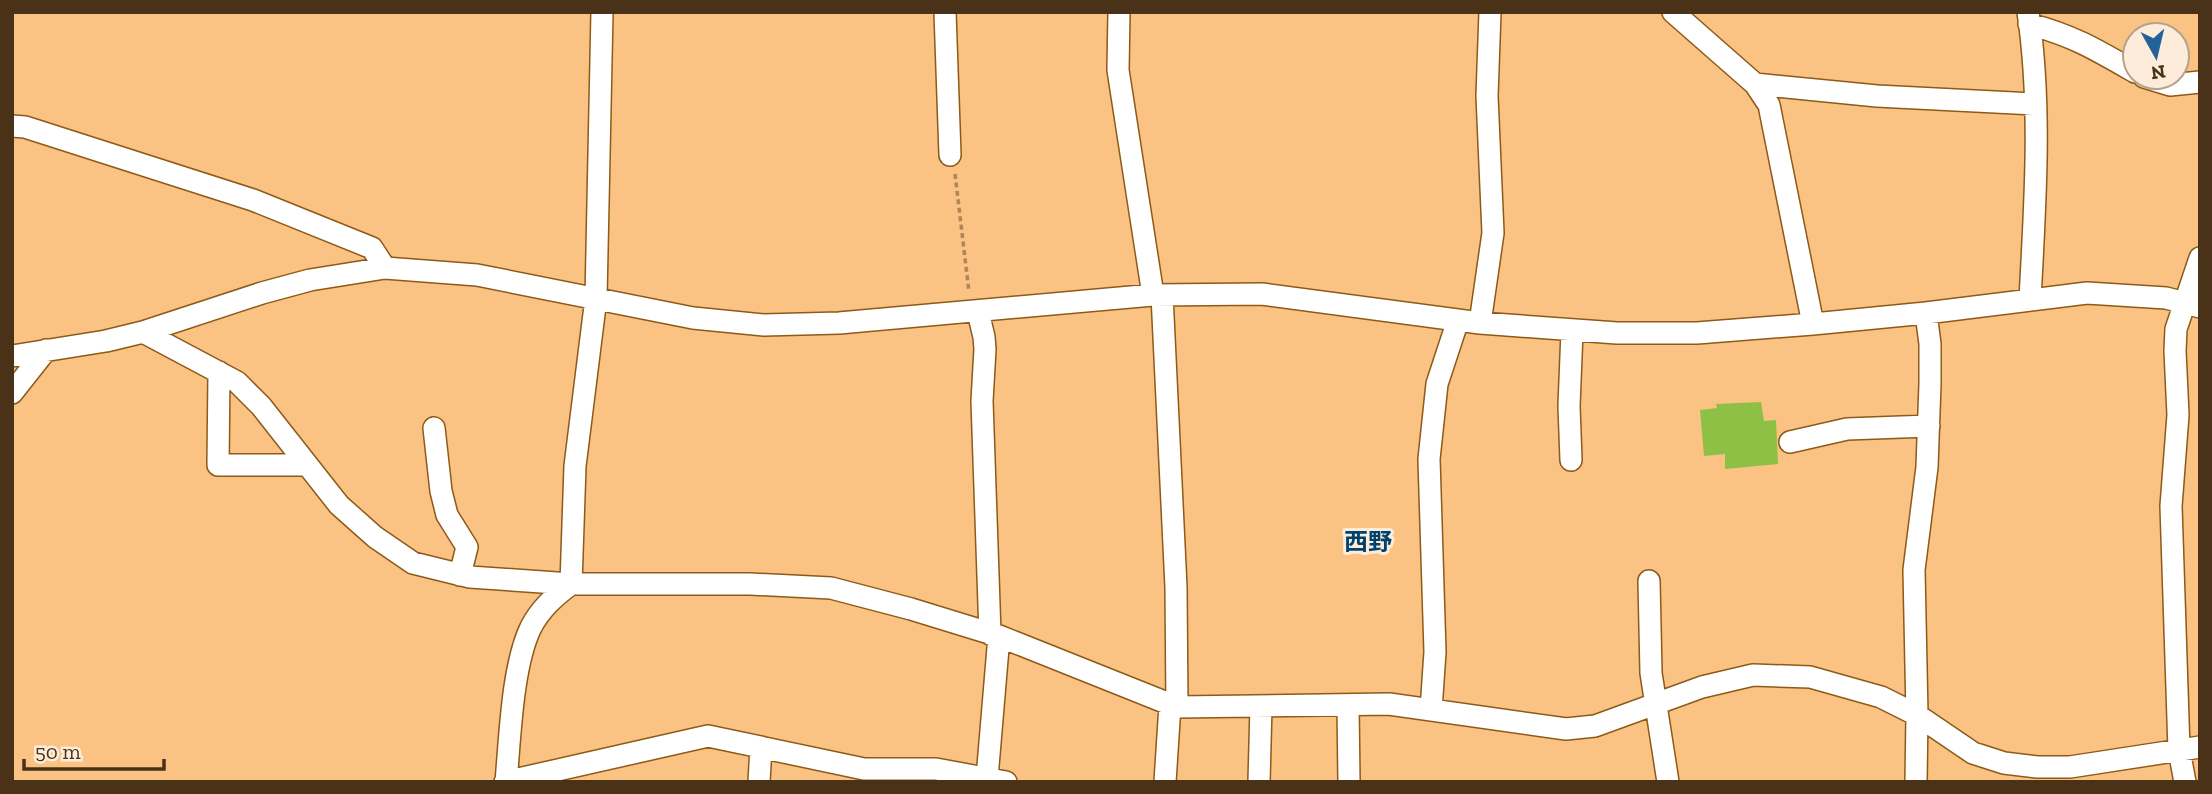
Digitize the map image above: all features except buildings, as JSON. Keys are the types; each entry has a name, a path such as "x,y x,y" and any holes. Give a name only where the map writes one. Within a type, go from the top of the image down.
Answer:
{"street":[{"path":"571,584 575,466 596,298 602,12"},
{"path":"945,12 950,155"},
{"path":"1119,12 1118,70 1157,295 1176,587 1174,706 1165,782"},
{"path":"1480,323 1493,233 1487,96 1490,12"},
{"path":"1673,12 1755,85 1769,104 1813,324"},
{"path":"2030,299 2037,173 2028,18 2081,41 2121,64"},
{"path":"1755,85 1877,96 2035,104"},
{"path":"12,126 25,127 253,200 372,248 385,268"},
{"path":"2185,782 2190,749 2171,506 2178,415 2175,351 2176,329 2192,305 2200,258"},
{"path":"12,356 106,341 310,280 385,268 477,275 694,318 764,325 839,323 1157,295 1262,294 1480,323 1572,331 1697,333 1926,313 2087,293 2166,298 2192,305"},
{"path":"571,584 549,601 532,626 523,651 513,710 506,782 708,736 864,769 936,769 987,780 994,635 982,401 985,349 984,337 974,312"},
{"path":"1916,782 1914,570 1927,467 1929,426 1930,344 1926,313"},
{"path":"1431,710 1435,652 1429,459 1437,384 1458,320"},
{"path":"1571,460 1569,406 1572,331"},
{"path":"143,332 237,382 261,406 339,505 375,537 413,563 460,575 571,584 750,584 831,589 994,635 1174,706 1389,704 1566,729 1595,726 1702,687 1754,675 1810,677 1881,696 1917,715 1973,753 2004,763 2070,767 2190,749"},
{"path":"12,393 46,350"},
{"path":"219,372 218,466 307,465"},
{"path":"1790,442 1847,429 1929,426"},
{"path":"434,428 441,491 447,515 467,547 460,575"},
{"path":"1649,581 1651,673 1668,782"},
{"path":"1348,705 1349,782"},
{"path":"1259,782 1261,706"},
{"path":"759,782 761,747"}],"path":[{"path":"950,155 958,184 974,312"}],"district":[{"name":"西野","path":"1368,542"}]}
